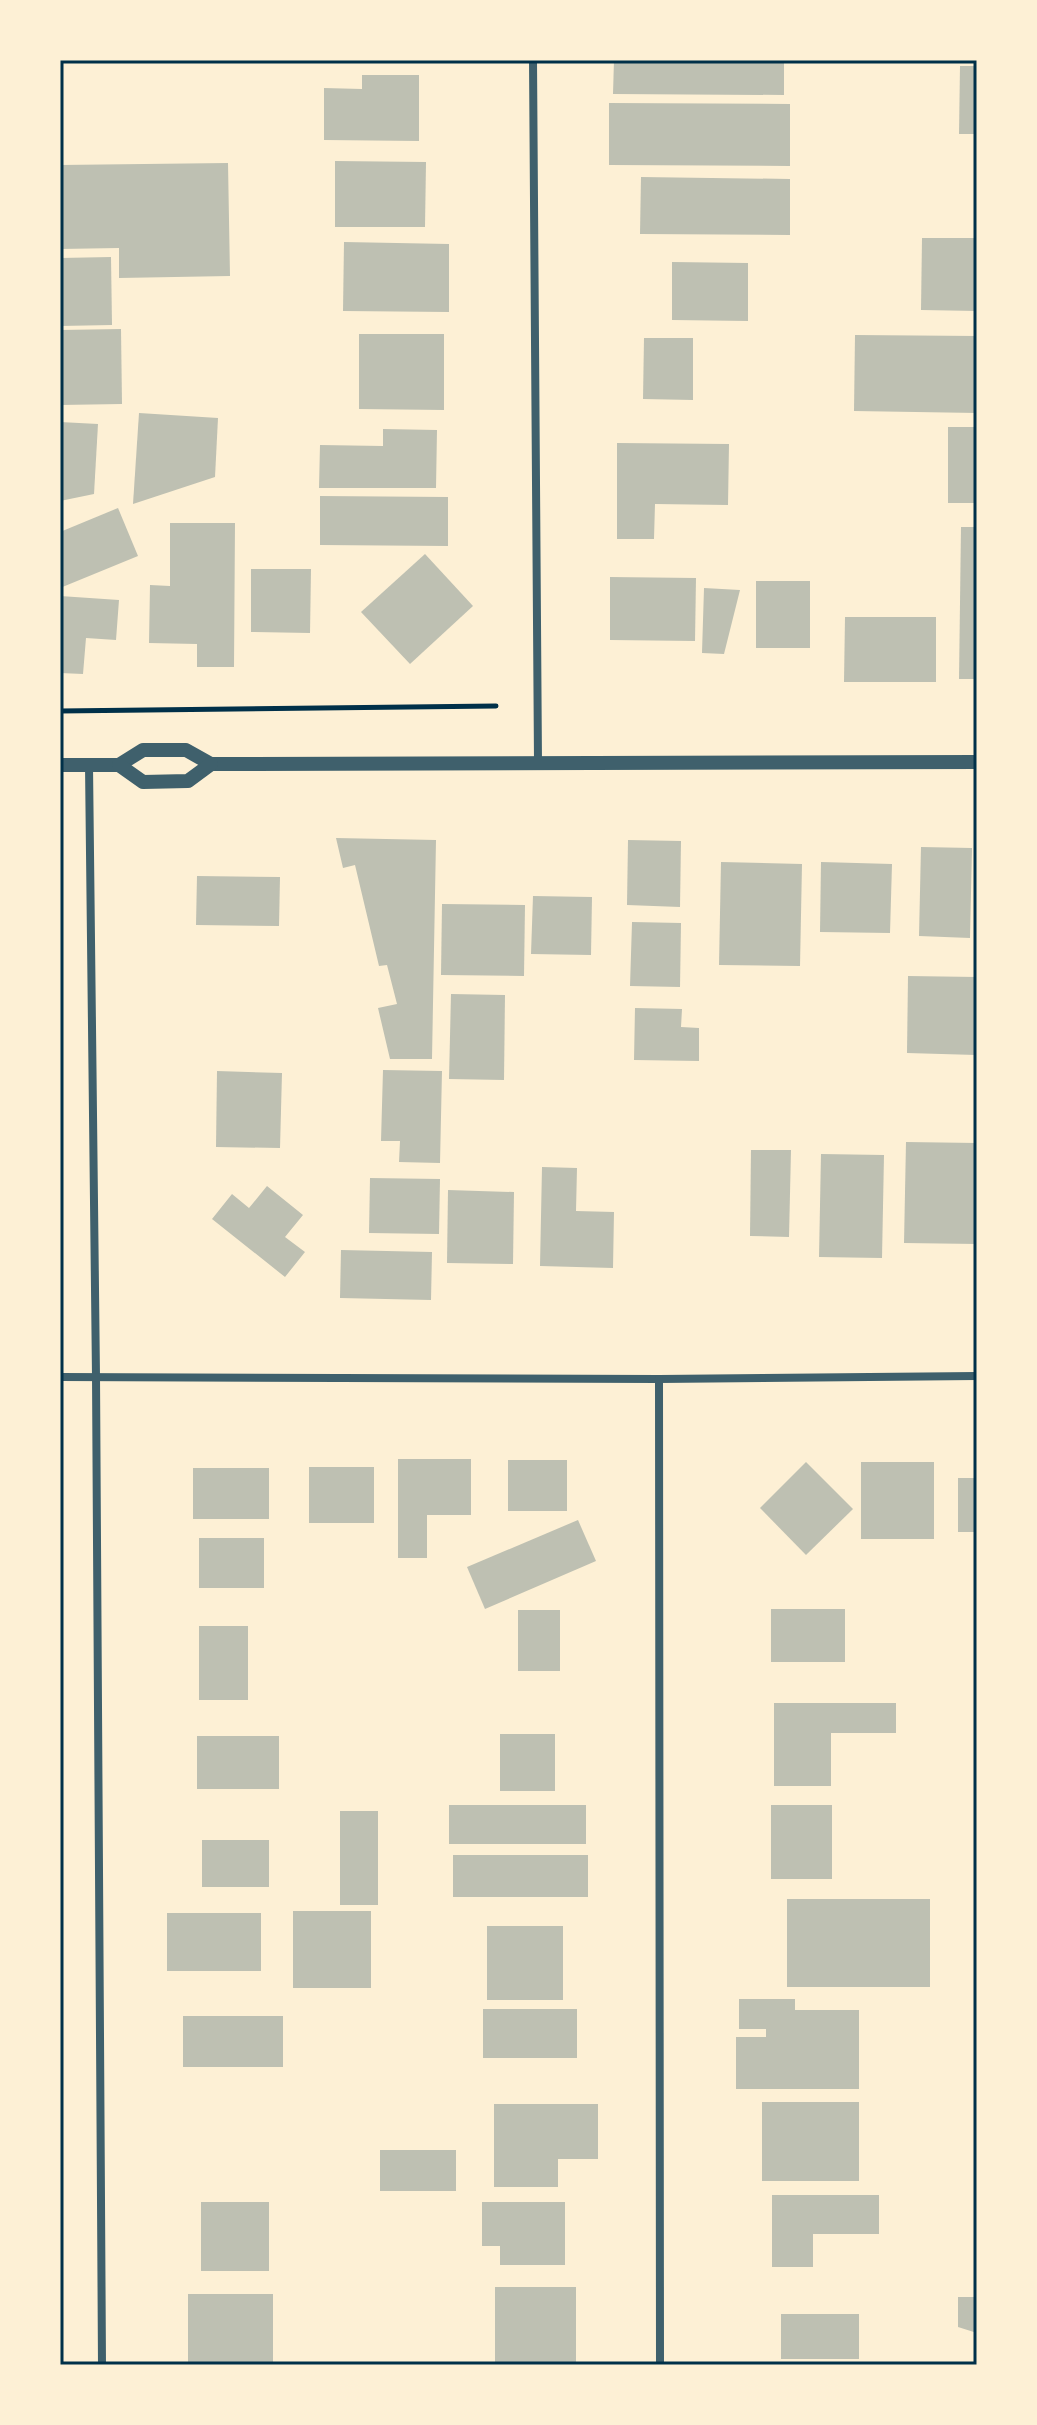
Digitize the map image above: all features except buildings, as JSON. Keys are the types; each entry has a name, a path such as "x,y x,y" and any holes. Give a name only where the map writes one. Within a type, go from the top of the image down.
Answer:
{"street":[{"path":"533,60 538,762"},
{"path":"60,765 119,765 143,750 186,750 211,764 977,762"},
{"path":"119,765 143,782 188,781 211,764"},
{"path":"89,765 102,2365"},
{"path":"60,1377 659,1379 977,1376"},
{"path":"659,1379 660,2365"}],"path":[{"path":"60,711 496,706"}]}
